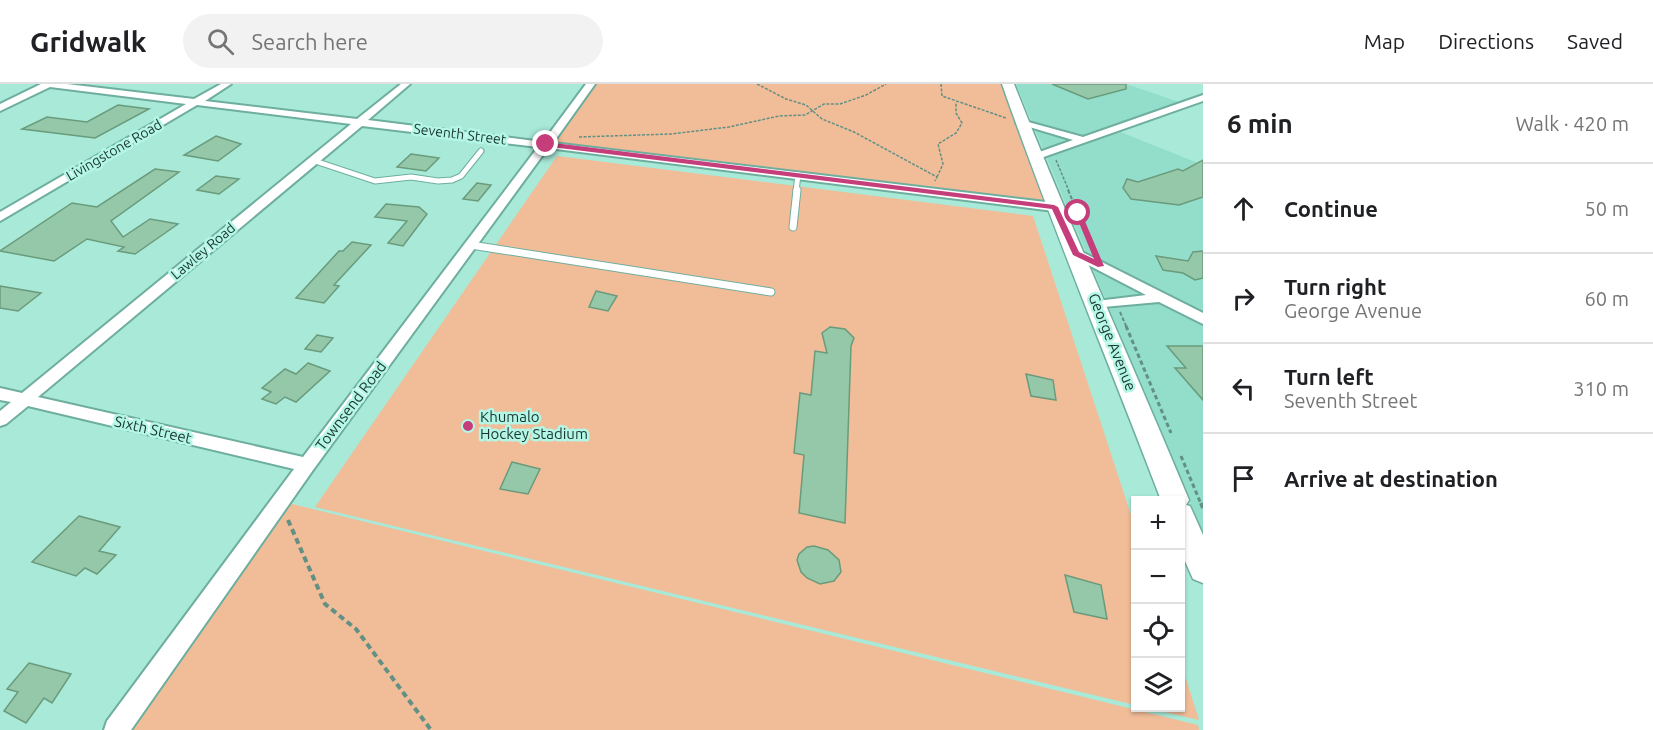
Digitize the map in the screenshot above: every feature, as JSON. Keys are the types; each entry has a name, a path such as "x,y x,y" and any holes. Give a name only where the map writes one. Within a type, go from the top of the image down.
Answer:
{"main road":[{"name":"George Avenue","path":"1008,84 1054,207 1076,253 1106,304 1173,496"},
{"path":"1185,526 1203,570"}],"street":[{"name":"Seventh Street","path":"45,84 358,122 549,139 798,175 1054,207"},
{"path":"0,108 50,84"},
{"name":"Livingstone Road","path":"0,216 227,84"},
{"name":"Lawley Road","path":"0,420 406,84"},
{"name":"Townsend Road","path":"116,730 307,465 591,84"},
{"path":"1035,157 1203,98"},
{"path":"1022,123 1083,140"},
{"path":"1076,253 1203,319"},
{"path":"1106,304 1162,297"},
{"name":"Sixth Street","path":"0,394 307,465"}],"lane":[{"path":"312,160 375,181 411,177 438,181 452,180 461,176 481,151"},
{"path":"793,227 798,175"},
{"path":"471,245 771,292"}],"path":[{"path":"757,84 786,99 806,105 811,113 836,126 851,130 882,149 937,177"},
{"path":"549,139 672,134 716,129 753,120 811,113 824,104 848,101 866,95 886,84"},
{"path":"941,84 942,96 1022,123"},
{"path":"930,192 943,164 938,144 956,133 962,123 956,113 956,102"},
{"path":"1062,157 1055,159 1100,266"},
{"path":"1106,304 1176,443"},
{"path":"1180,454 1203,508"},
{"path":"280,502 326,604 356,628 431,730"}],"shaded area":[{"path":"590,84 1001,84 1054,207 546,144"},
{"path":"1016,84 1126,84 1185,104 1113,129 1203,165 1203,534"},
{"name":"Khumalo Hockey Stadium","path":"557,156 1033,216 1131,515 1131,704 315,507"},
{"path":"288,503 1131,709 1131,712 1145,712 1198,725 1199,730 128,730"},
{"path":"1185,676 1199,720 1164,712 1185,712"}],"building":[{"path":"1052,84 1126,84 1126,89 1088,99"},
{"path":"118,105 149,109 95,138 22,129 47,117 87,122"},
{"path":"216,136 241,144 218,161 184,155"},
{"path":"411,154 439,158 426,171 397,167"},
{"path":"1203,160 1203,197 1179,205 1131,199 1123,188 1127,179 1138,182 1178,169 1183,171"},
{"path":"155,169 179,172 111,221 123,237 150,219 178,224 135,254 118,251 124,247 87,239 54,261 0,251 72,203 97,207"},
{"path":"216,176 239,179 219,194 197,190"},
{"path":"477,183 491,185 478,201 463,199"},
{"path":"386,204 419,207 427,214 403,246 388,243 407,221 375,217"},
{"path":"352,242 371,245 334,285 339,286 324,303 296,298 339,251 343,251"},
{"path":"1203,251 1203,278 1195,280 1183,273 1163,270 1156,256 1188,261 1193,252"},
{"path":"0,286 41,293 18,311 0,308"},
{"path":"596,291 617,296 608,311 589,307"},
{"path":"830,327 845,329 854,338 851,346 845,523 799,513 804,455 794,453 800,393 811,395 815,351 827,353 822,333"},
{"path":"317,335 333,338 321,352 305,349"},
{"path":"1167,346 1203,346 1203,400 1175,368 1186,368"},
{"path":"308,363 330,371 296,402 285,397 276,404 262,399 271,392 262,388 285,369 296,374"},
{"path":"1026,374 1053,380 1056,400 1031,396"},
{"path":"512,462 540,469 528,494 500,489"},
{"path":"79,516 120,527 99,551 116,555 97,574 85,568 76,576 32,562"},
{"path":"814,546 828,550 839,560 841,572 834,581 820,584 807,578 801,572 797,560 799,554 807,547"},
{"path":"1065,575 1101,585 1107,619 1074,612"},
{"path":"29,663 71,674 52,703 44,698 26,723 4,711 18,692 7,689"}],"place":[{"name":"Khumalo Hockey Stadium","path":"468,426"}],"route":[{"path":"546,144 1054,207 1076,253 1100,266 1078,213"}]}
